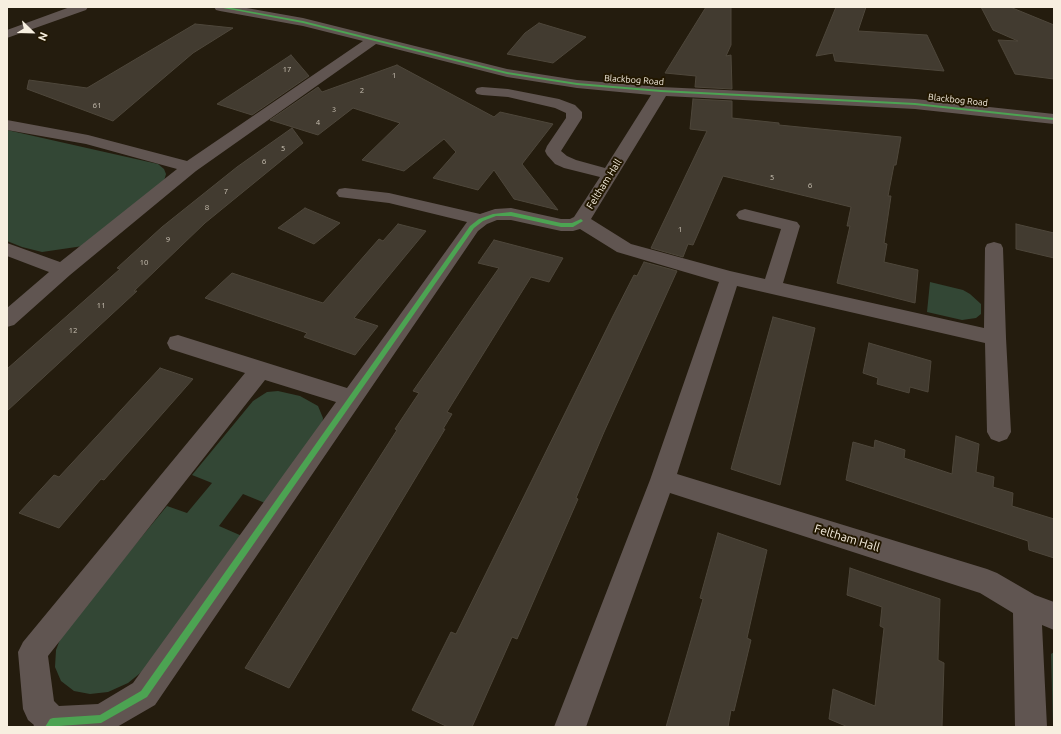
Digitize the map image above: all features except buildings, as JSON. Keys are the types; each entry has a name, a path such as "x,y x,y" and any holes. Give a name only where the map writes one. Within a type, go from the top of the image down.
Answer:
{"street":[{"path":"7,34 82,7"},
{"name":"Blackbog Road","path":"220,7 303,22 507,73 578,84 661,91 915,104 1054,119"},
{"path":"7,320 63,270 190,167 373,40"},
{"path":"482,91 508,93 559,104 570,108 574,112 574,118 555,146 553,151 555,155 561,160 570,164 610,174"},
{"name":"Feltham Hall","path":"581,221 661,91"},
{"path":"7,125 14,125 88,140 190,167"},
{"path":"345,193 388,198 481,220"},
{"path":"260,370 33,652 39,709 51,724 100,719 144,694 472,227 481,220 495,215 510,214 561,225 573,225 581,221 624,248 730,278 995,338"},
{"path":"745,215 791,226 772,287"},
{"path":"994,248 995,338 999,432"},
{"path":"7,249 63,270"},
{"path":"570,727 662,480 730,278"},
{"path":"178,343 351,398"},
{"name":"Feltham Hall","path":"662,480 987,582 1027,606 1054,616"},
{"path":"1027,606 1031,727"}],"green space":[{"path":"7,130 158,164 164,169 166,174 164,181 83,246 42,252 22,247 7,241"},
{"path":"930,282 963,290 970,294 981,304 981,314 976,318 962,320 927,312"},
{"path":"278,391 300,396 318,406 323,418 322,425 265,503 243,494 219,526 242,536 144,670 128,683 108,692 90,694 74,691 61,681 55,667 56,650 63,632 167,506 187,513 212,483 192,475 253,401 267,392"},
{"path":"1054,652 1054,727 1053,727 1051,654"}],"cycle path":[{"path":"220,7 303,22 507,73 577,84 661,91 915,104 1054,119"},
{"path":"49,727 53,722 101,719 144,694 472,227 481,220 495,215 511,214 561,225 573,225 581,221"}]}
